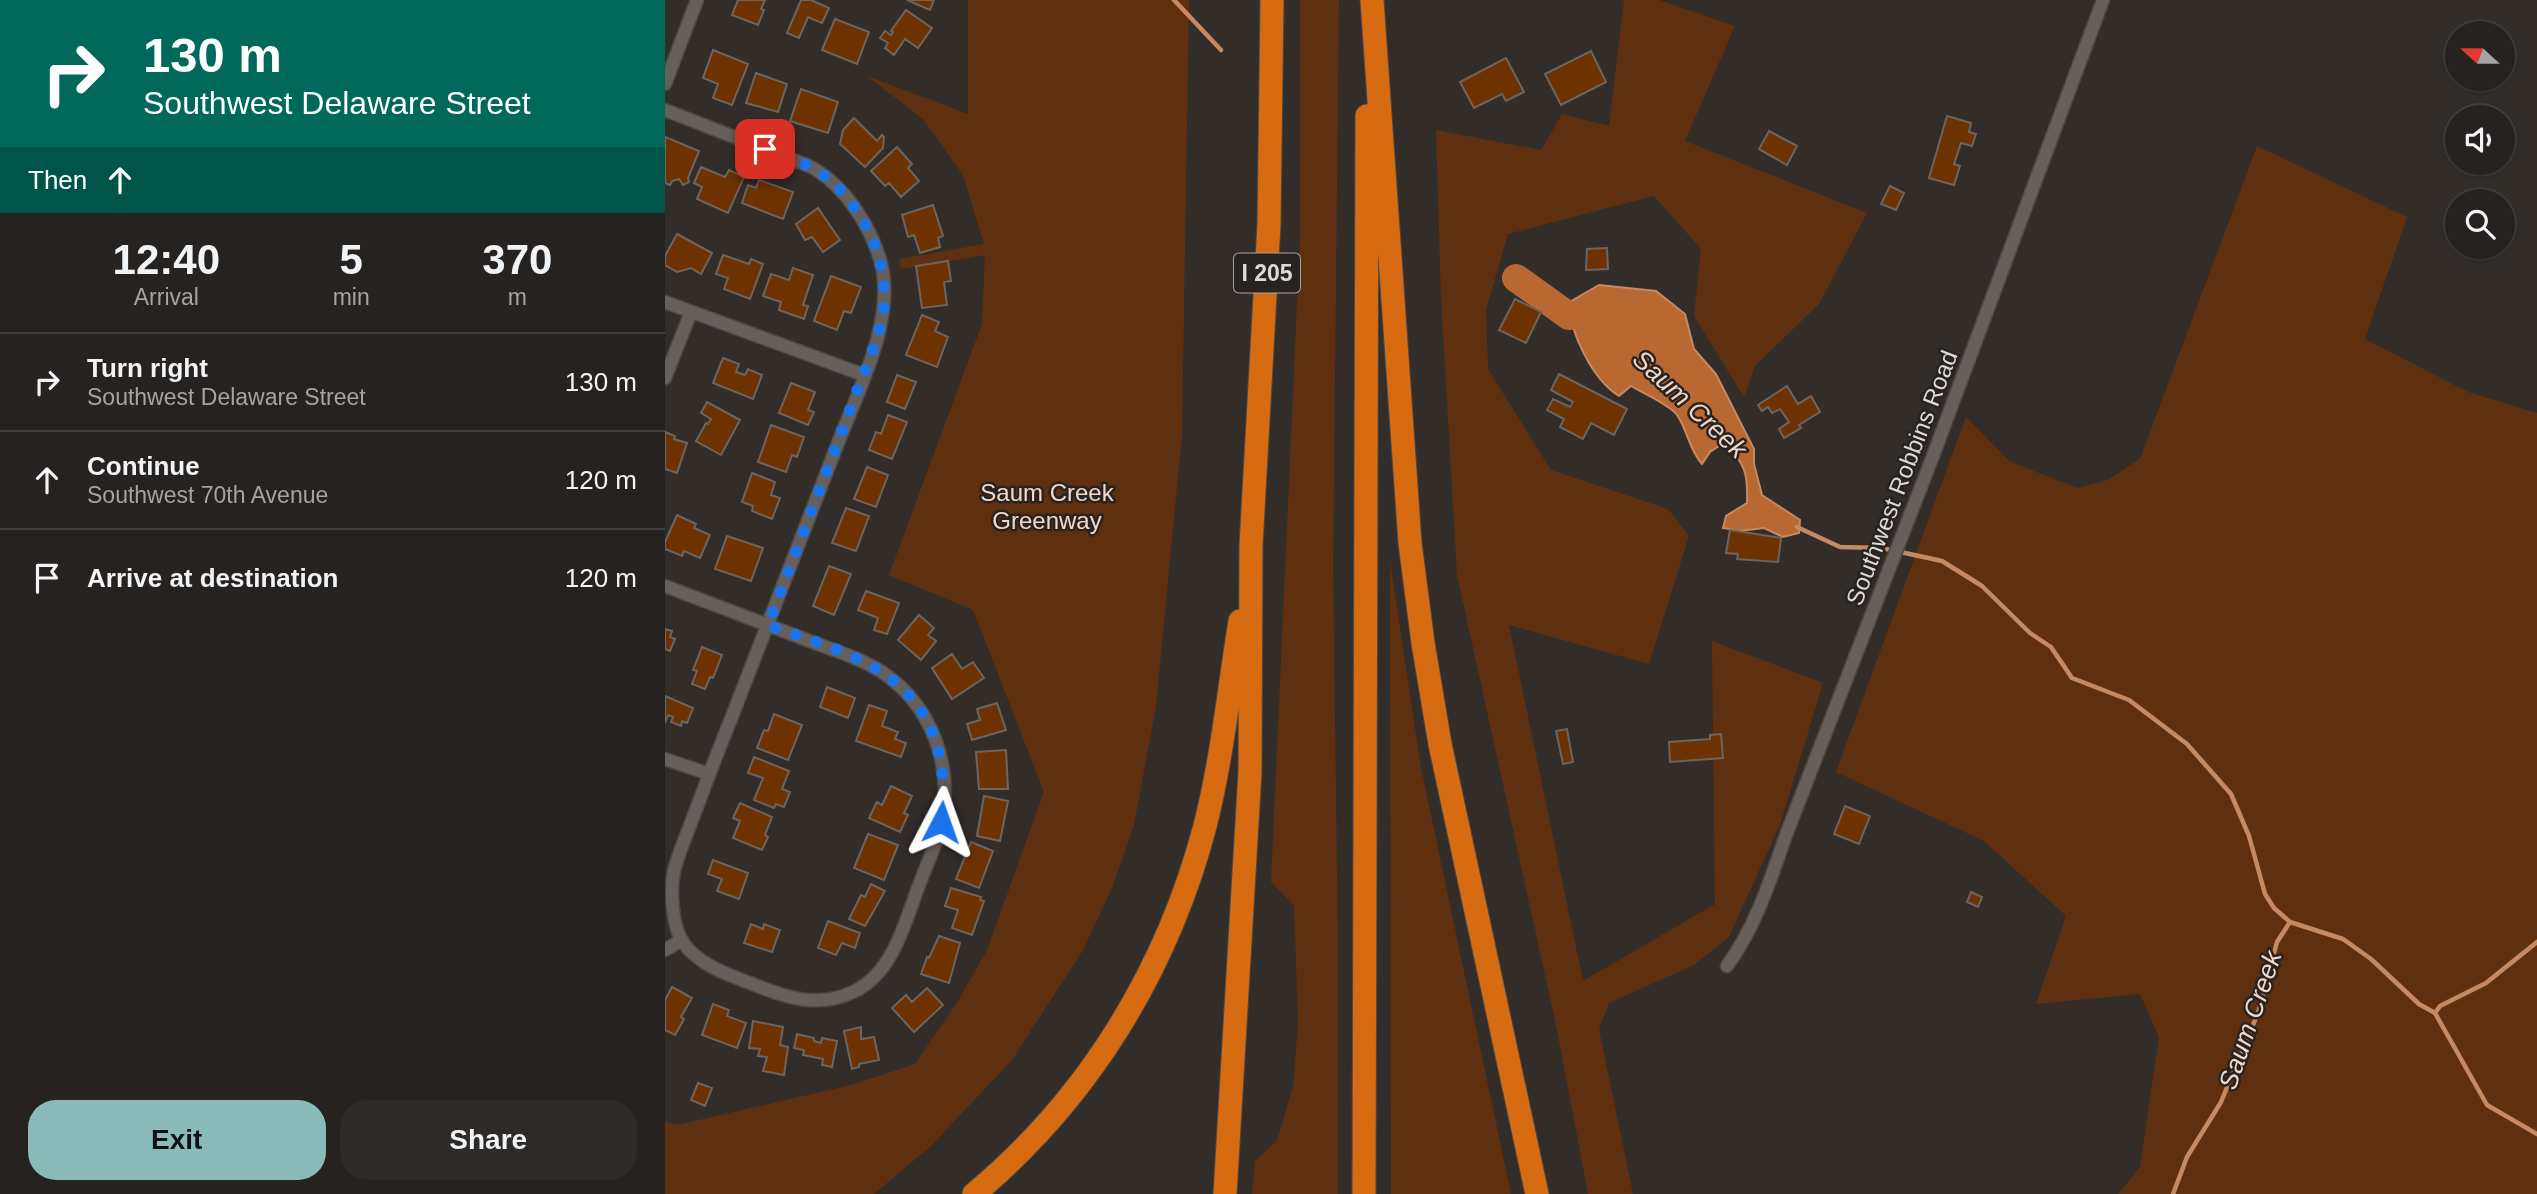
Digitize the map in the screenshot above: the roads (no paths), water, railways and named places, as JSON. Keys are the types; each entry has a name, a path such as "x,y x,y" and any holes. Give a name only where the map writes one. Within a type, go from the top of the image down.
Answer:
{"highway":[{"name":"I 205","path":"1251,545 1269,224 1272,0"},
{"path":"1364,1194 1364,365 1370,0"},
{"path":"1370,0 1410,543 1423,643 1443,757 1537,1194"},
{"path":"974,1194 1015,1158 1085,1079 1145,984 1167,936 1205,825 1217,768 1251,545"},
{"path":"1225,1194 1250,772 1251,545"}],"street":[{"path":"665,84 697,0"},
{"name":"Southwest Robbins Road","path":"1727,966 1743,943 1765,895 2103,0"},
{"path":"665,110 815,169 840,190 866,224 882,265 884,299 880,330 768,625 709,774 675,867 671,888 682,940 700,959 718,971 801,1001 818,1001 849,994 874,978 892,954 939,831 944,803 941,757 927,720 915,704 882,672 861,661 768,625 665,586"},
{"path":"665,302 864,375"},
{"path":"665,378 691,312"},
{"path":"665,759 709,774"},
{"path":"665,950 682,940"}],"water":[{"path":"1599,285 1656,291 1685,314 1694,349 1716,374 1754,449 1754,464 1762,495 1800,520 1799,533 1783,537 1764,528 1740,531 1723,528 1726,516 1747,503 1746,477 1736,456 1722,444 1710,452 1702,464 1674,411 1631,386 1619,396 1600,379 1578,342 1568,303"}],"waterway":[{"name":"Saum Creek","path":"1174,0 1221,50"},
{"name":"Saum Creek","path":"1516,278 1569,316"},
{"name":"Saum Creek","path":"1797,527 1840,547 1882,548 1942,561 1982,586 2030,633 2051,647 2072,678 2129,700 2187,744 2231,794 2249,836 2265,894 2274,908 2290,922 2343,939 2371,959 2419,1004 2435,1013 2487,1105 2537,1134"},
{"name":"Saum Creek","path":"2173,1194 2187,1157 2221,1102 2258,1013 2277,942 2290,922"},
{"path":"2435,1013 2440,1006 2486,983 2537,942"}],"park label":[{"name":"Saum Creek Greenway","path":"1047,507"}]}
